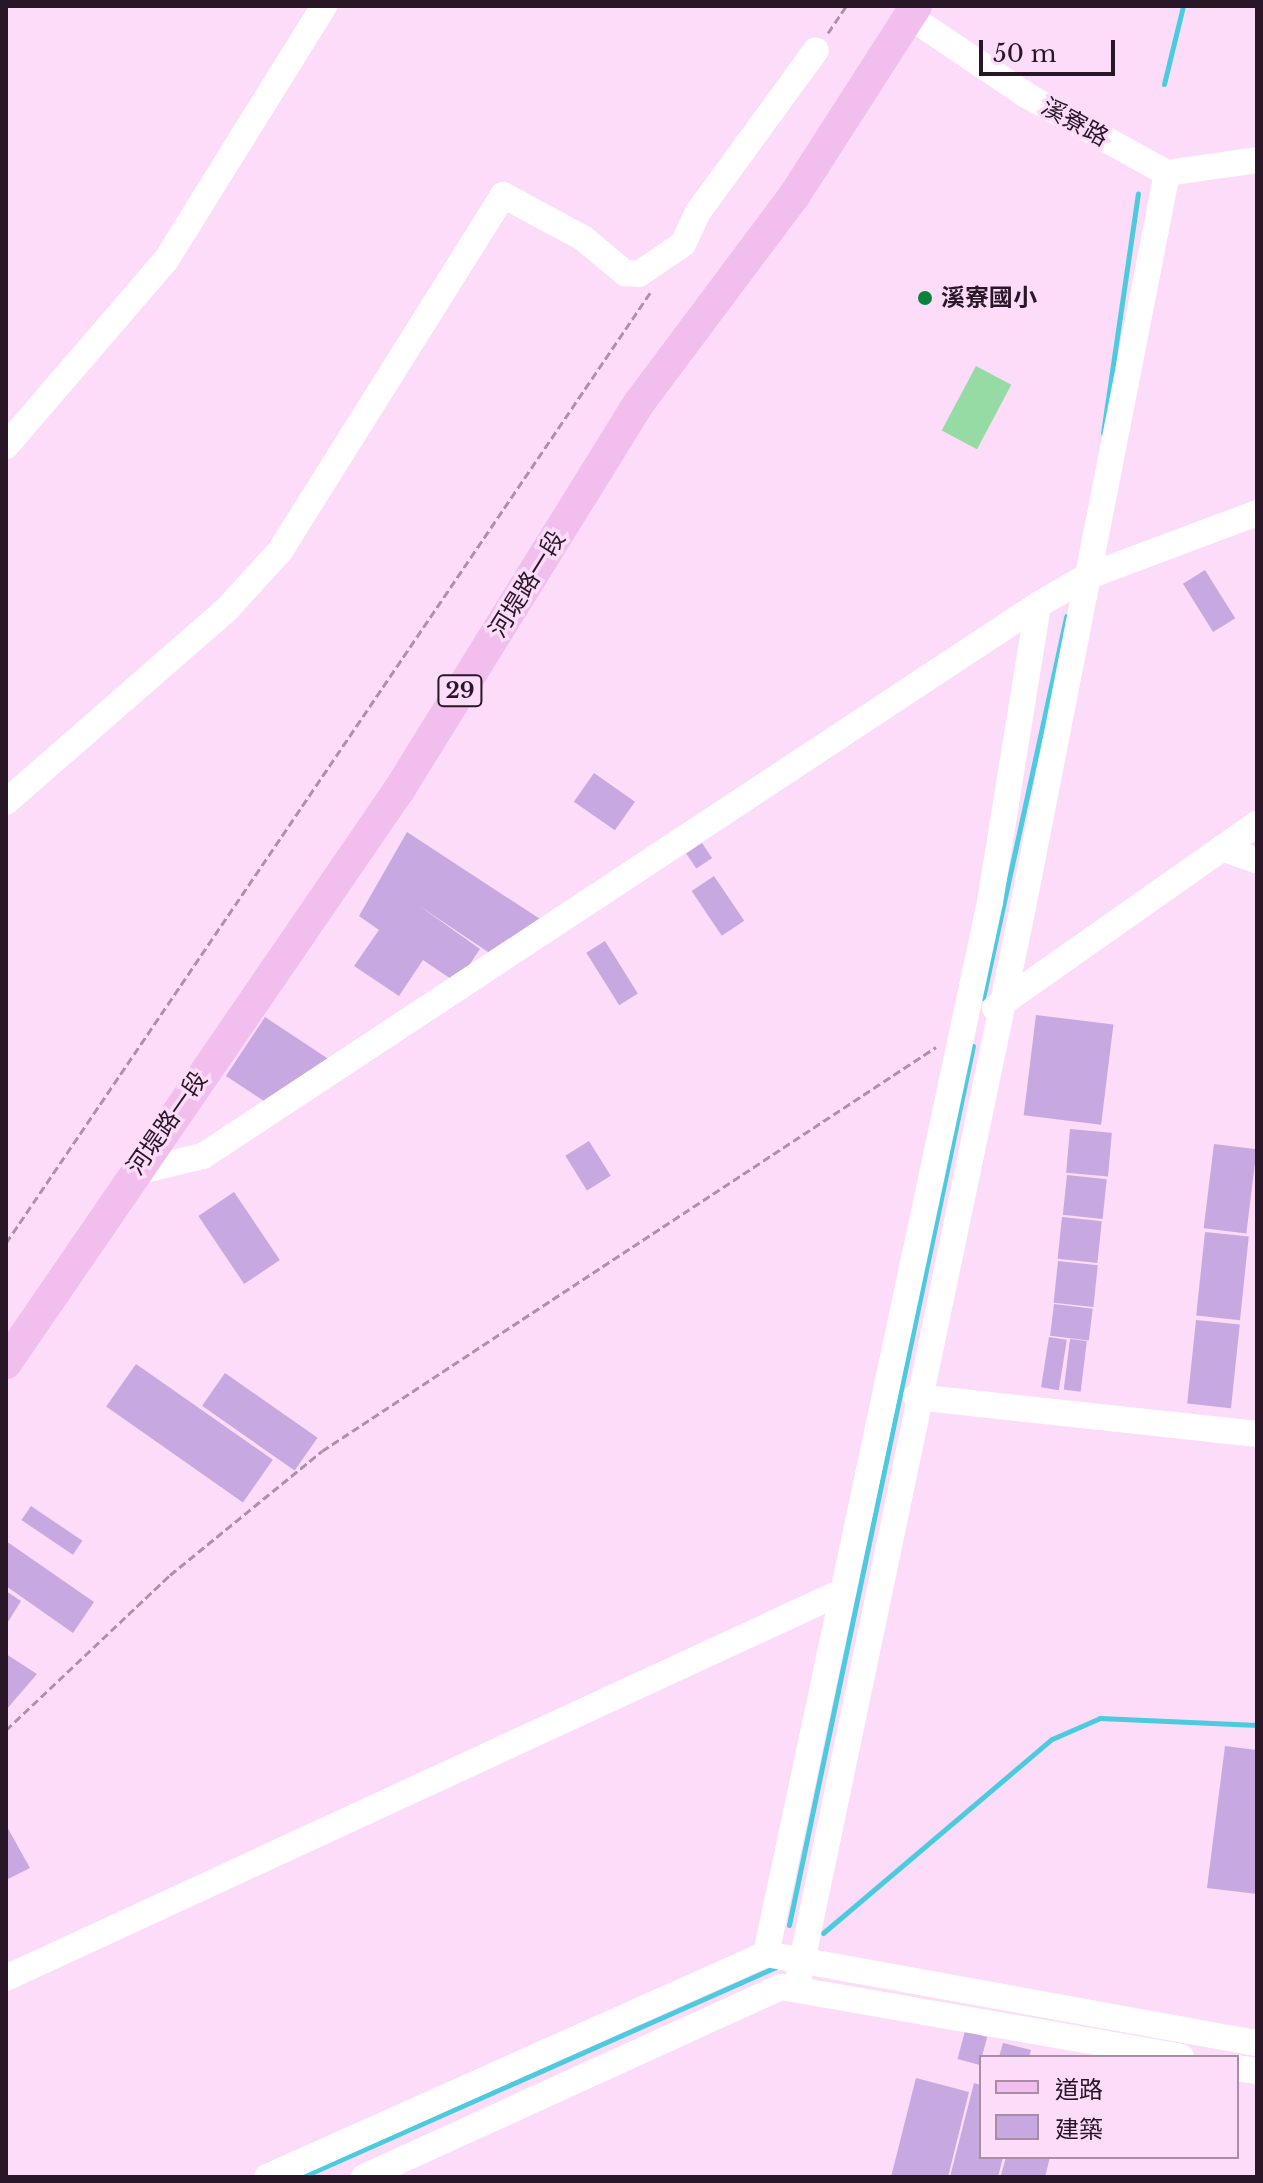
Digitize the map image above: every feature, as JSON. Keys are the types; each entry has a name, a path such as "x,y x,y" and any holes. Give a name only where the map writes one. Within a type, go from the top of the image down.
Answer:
{"main road":[{"name":"河堤路一段","path":"6,1363 132,1173 399,790 639,403 794,196 913,11"}],"street":[{"path":"6,446 166,260 324,6"},
{"name":"溪寮路","path":"913,11 1026,95 1167,173"},
{"path":"6,802 227,609 280,551 503,195 583,238 625,273 639,274 683,244 698,212 816,50"},
{"path":"799,1972 1000,1004 1167,173 1257,160"},
{"path":"132,1173 203,1156 1038,605 1086,577 1257,513"},
{"path":"766,1954 837,1594 963,1029 1038,605"},
{"path":"963,1029 1257,824"},
{"path":"1222,848 1257,861"},
{"path":"916,1397 1257,1434"},
{"path":"6,1978 837,1594"},
{"path":"766,1954 799,1972 1172,2055"},
{"path":"267,2177 766,1954"},
{"path":"364,2177 799,1972 1257,2043"}],"path":[{"path":"816,50 846,6"},
{"path":"6,1243 657,284"},
{"path":"6,1730 170,1575 322,1451 963,1029"}],"green space":[{"path":"976,366 1011,385 977,449 942,430"}],"building":[{"path":"1205,570 1235,618 1213,632 1183,584"},
{"path":"594,773 635,802 615,830 574,802"},
{"path":"407,832 540,919 494,956 418,905 480,949 457,983 423,960 399,996 354,966 379,930 359,916"},
{"path":"702,843 712,858 696,869 686,854"},
{"path":"714,876 744,921 722,936 692,891"},
{"path":"605,941 638,994 619,1005 586,953"},
{"path":"1036,1015 1113,1025 1101,1125 1024,1115"},
{"path":"265,1017 333,1062 270,1105 226,1076"},
{"path":"1070,1129 1112,1133 1108,1176 1066,1173"},
{"path":"589,1141 611,1176 587,1191 565,1156"},
{"path":"1214,1144 1257,1149 1246,1234 1204,1228"},
{"path":"1067,1175 1107,1179 1103,1219 1063,1215"},
{"path":"234,1192 280,1260 244,1284 198,1216"},
{"path":"1062,1217 1102,1221 1097,1263 1058,1259"},
{"path":"1205,1232 1249,1237 1240,1320 1196,1316"},
{"path":"1058,1261 1098,1265 1093,1307 1054,1303"},
{"path":"1054,1304 1093,1309 1089,1341 1050,1336"},
{"path":"1196,1320 1240,1325 1231,1408 1187,1404"},
{"path":"1049,1337 1067,1340 1059,1390 1041,1387"},
{"path":"1070,1339 1087,1341 1081,1392 1064,1390"},
{"path":"136,1364 273,1460 243,1502 106,1407"},
{"path":"225,1373 318,1438 295,1471 202,1406"},
{"path":"31,1506 82,1541 73,1555 21,1520"},
{"path":"6,1541 94,1602 73,1633 6,1586"},
{"path":"6,1591 21,1601 6,1625"},
{"path":"6,1654 37,1674 6,1710"},
{"path":"1225,1746 1257,1750 1257,1894 1207,1888"},
{"path":"6,1825 30,1868 6,1880"},
{"path":"965,2031 987,2037 982,2055 979,2055 979,2065 957,2059"},
{"path":"1003,2043 1031,2050 1030,2055 1000,2055"},
{"path":"916,2078 969,2092 948,2177 891,2177"},
{"path":"974,2083 979,2084 979,2159 1002,2159 998,2177 950,2177"},
{"path":"1005,2159 1050,2159 1045,2177 1001,2175"}],"waterway":[{"path":"1164,84 1183,6"},
{"path":"1103,433 1138,194"},
{"path":"983,998 1066,616"},
{"path":"789,1925 973,1046"},
{"path":"823,1933 1052,1739 1100,1718 1257,1725"},
{"path":"302,2177 776,1967"}],"place":[{"name":"溪寮國小","path":"925,298"}]}
